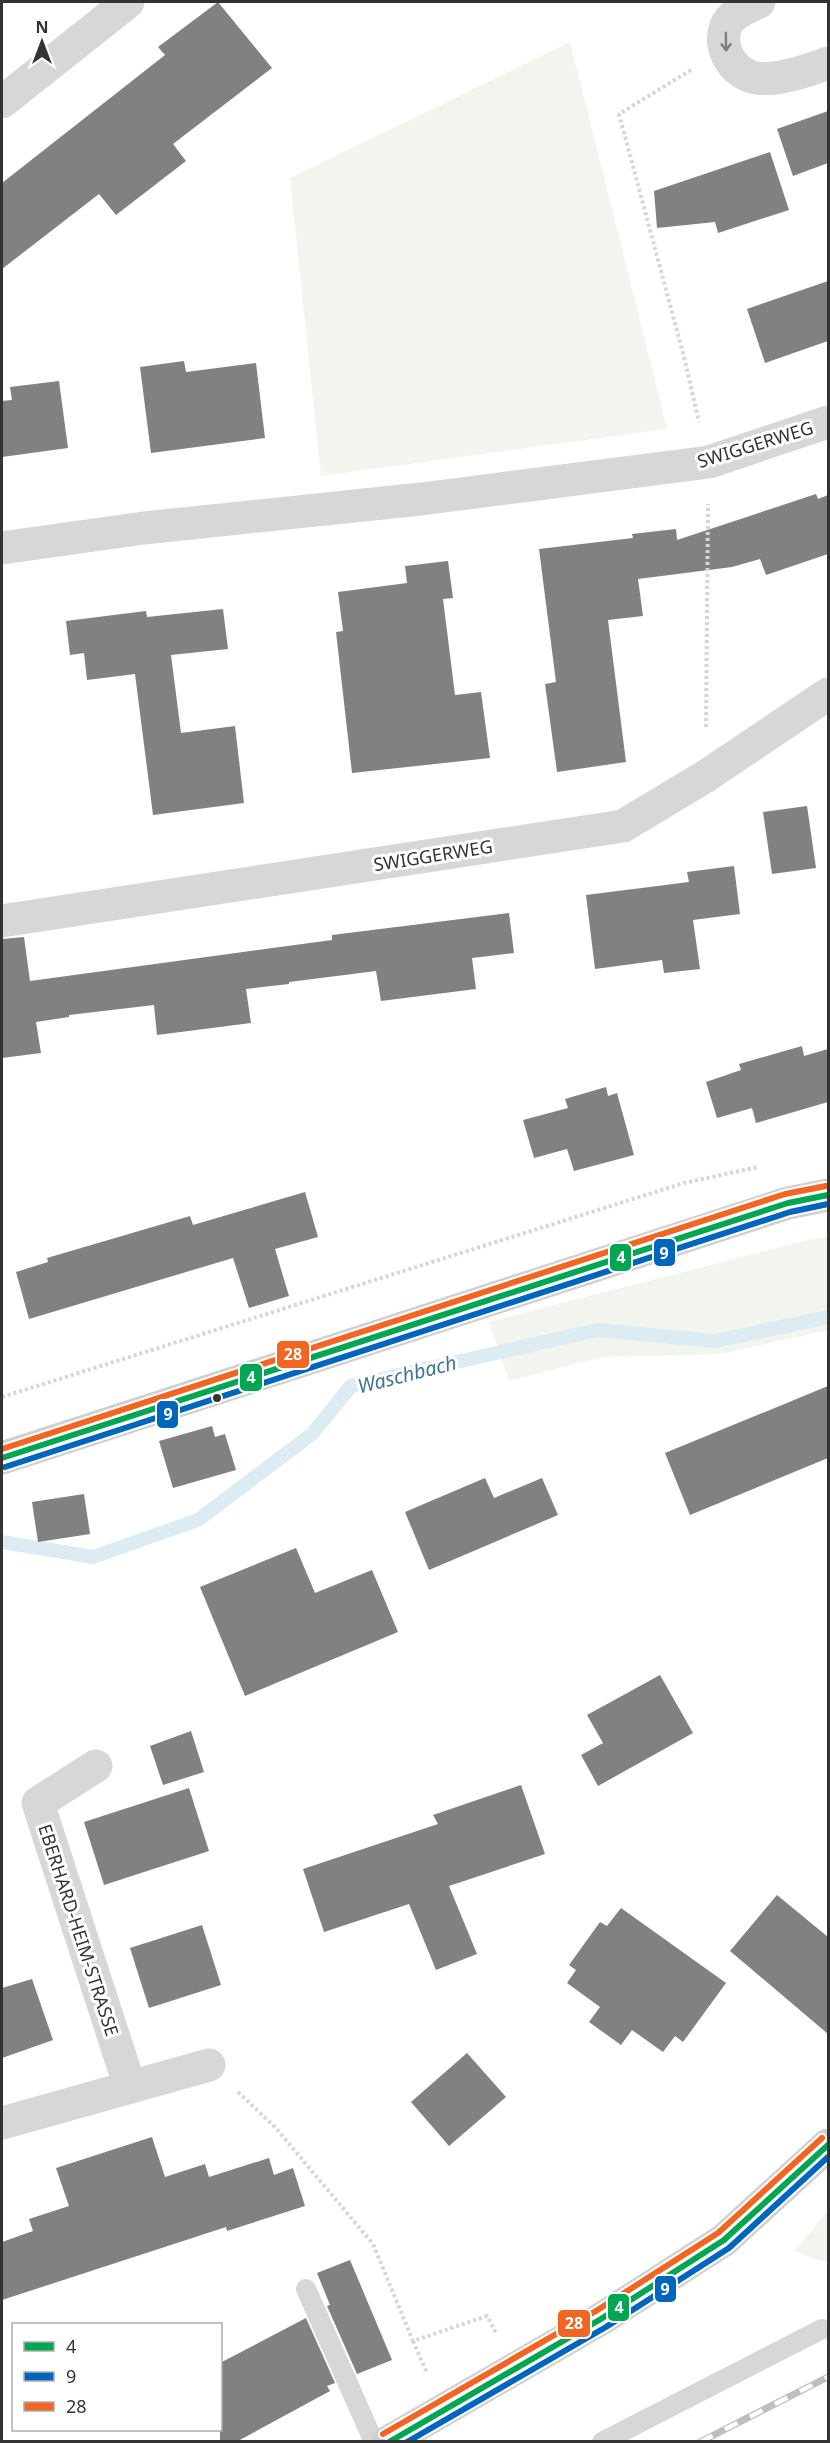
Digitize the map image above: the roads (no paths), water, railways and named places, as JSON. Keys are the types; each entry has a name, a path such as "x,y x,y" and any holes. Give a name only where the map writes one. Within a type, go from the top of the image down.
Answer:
{"main road":[{"path":"2,1458 776,1207 828,1195"},
{"path":"387,2442 601,2319 724,2240 828,2145"}],"street":[{"path":"2,102 128,2"},
{"path":"759,2 738,12 726,25 725,50 736,70 754,78 798,75 828,63"},
{"name":"SWIGGERWEG","path":"2,548 144,528 420,499 708,462 828,422"},
{"name":"SWIGGERWEG","path":"2,921 623,826 706,776 828,694"},
{"name":"EBERHARD-HEIM-STRASSE","path":"96,1766 38,1803 130,2087"},
{"path":"2,2123 209,2065"}],"lane":[{"path":"306,2289 374,2442"},
{"path":"602,2442 822,2329"}],"waterway":[{"name":"Waschbach","path":"2,1542 93,1557 198,1520 312,1434 351,1386 597,1330 715,1341 828,1317"}],"railway":[{"path":"700,2442 828,2377"}]}
